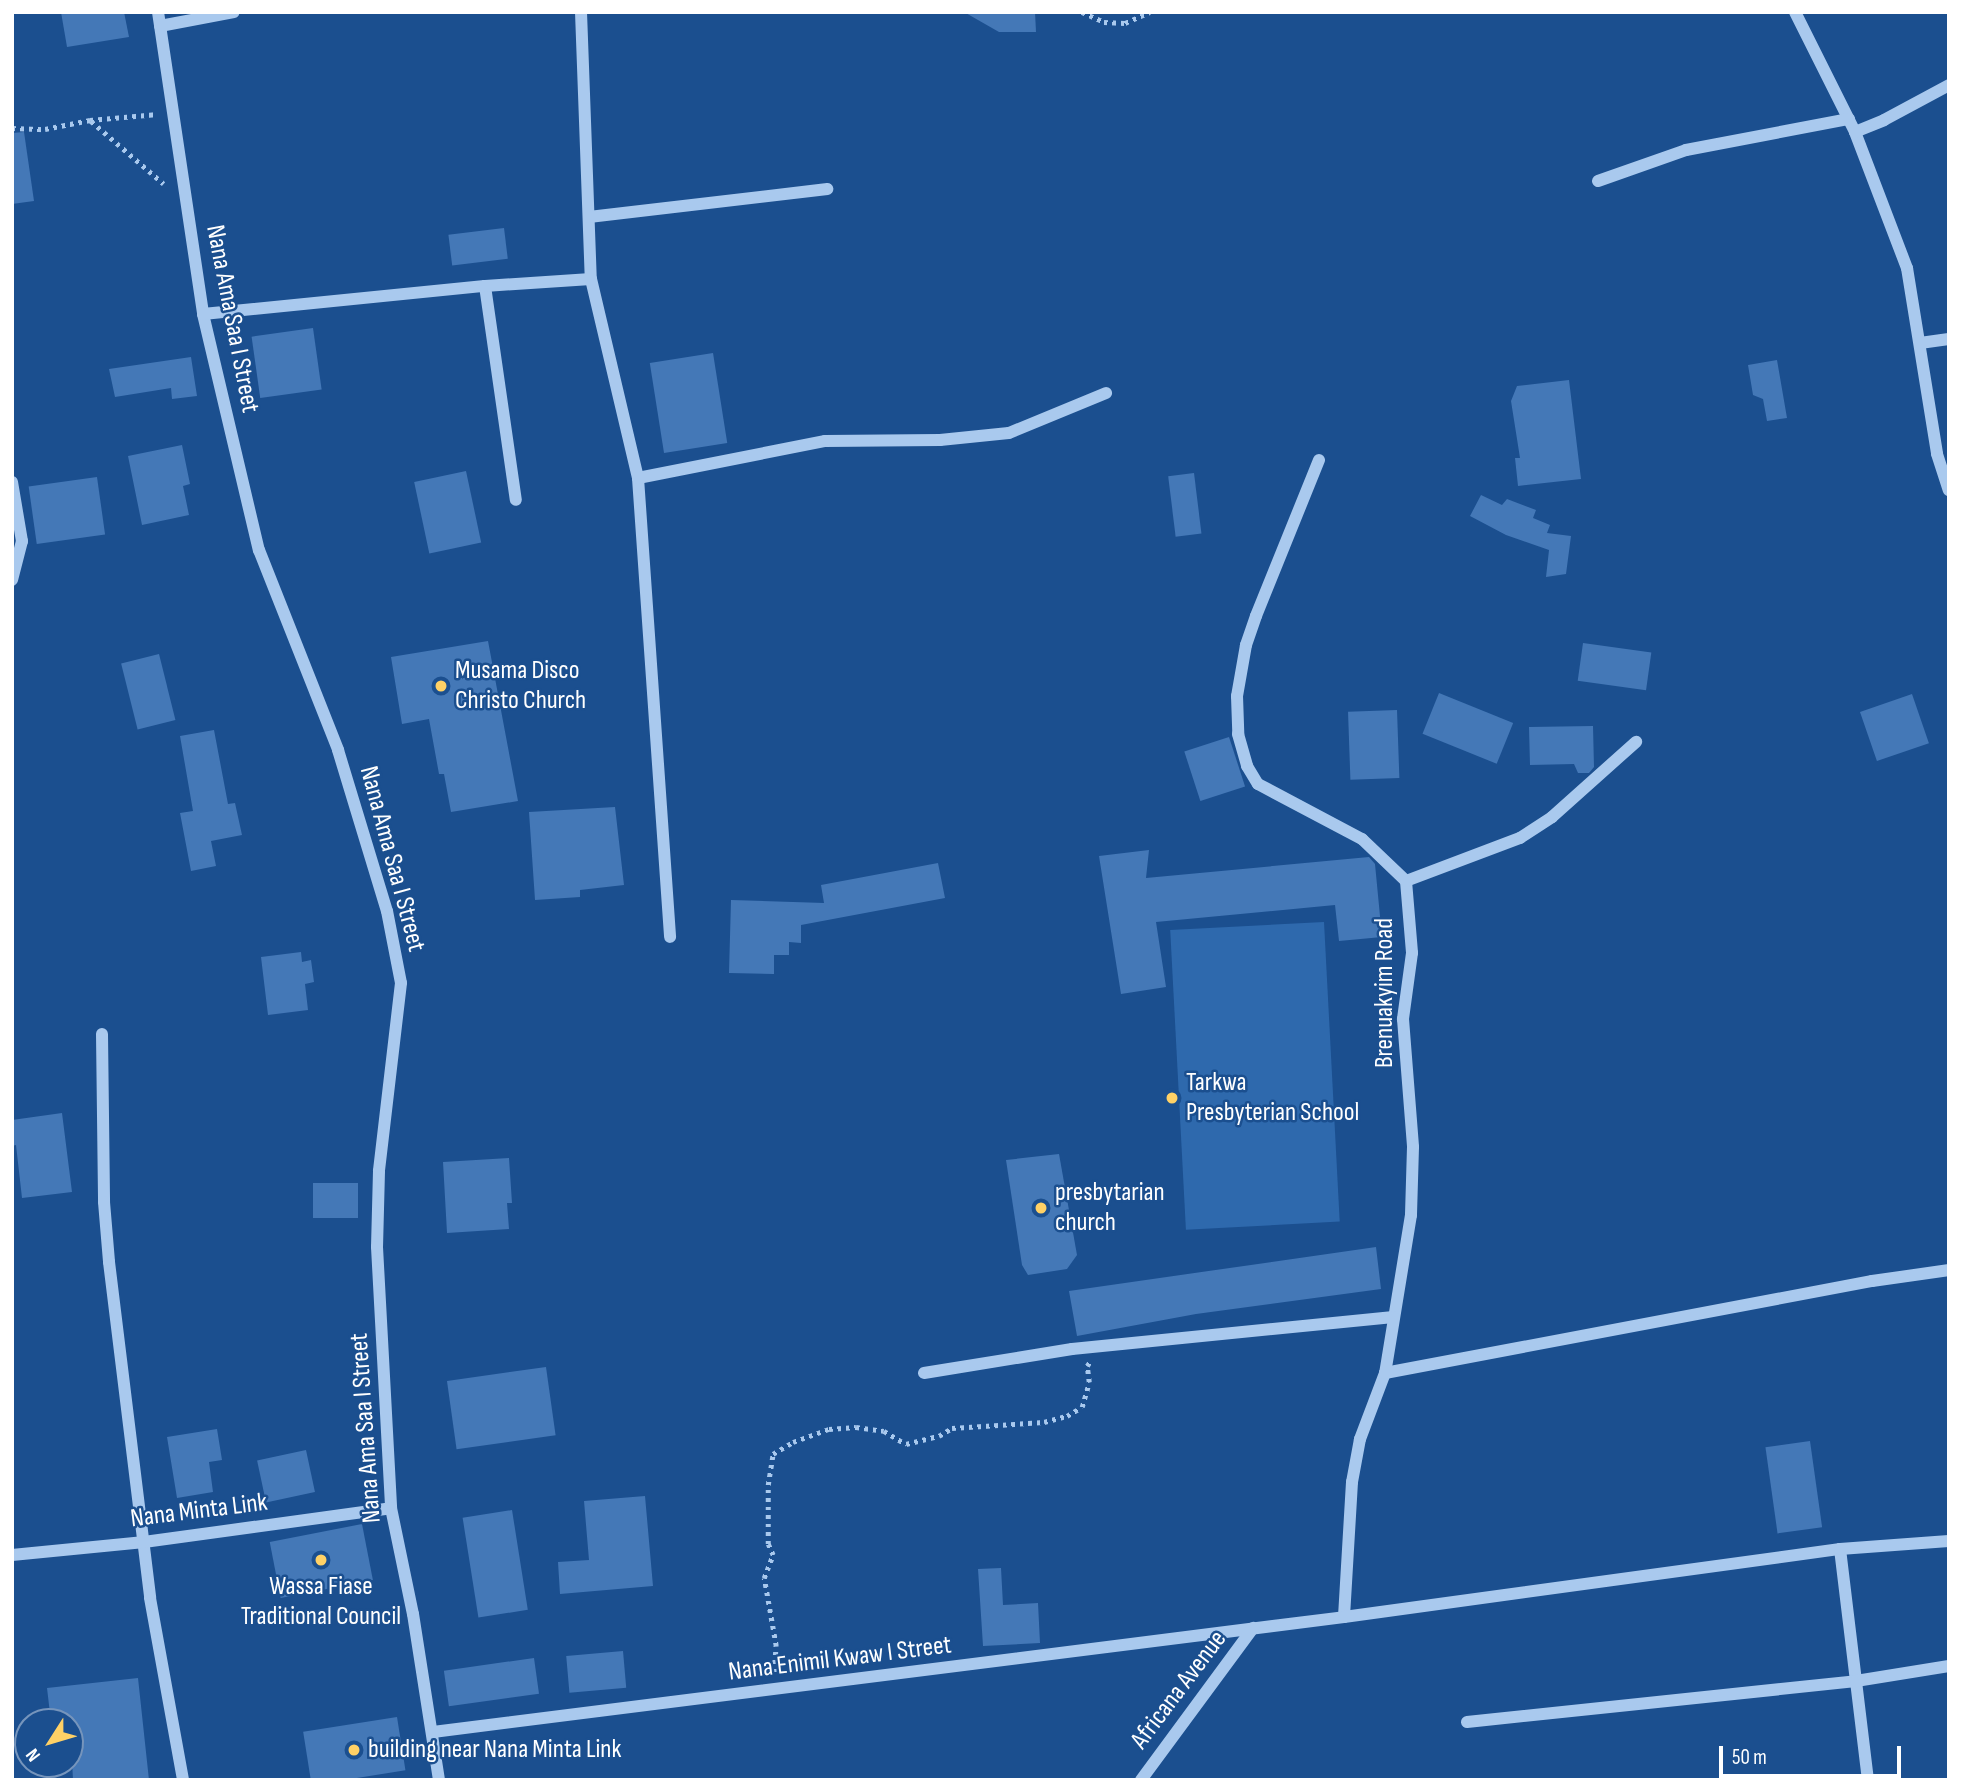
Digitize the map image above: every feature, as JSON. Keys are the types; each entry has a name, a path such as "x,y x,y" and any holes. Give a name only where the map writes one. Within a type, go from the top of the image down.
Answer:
{"street":[{"path":"159,19 234,12"},
{"path":"581,12 591,279 638,478 670,937"},
{"path":"1795,12 1855,132 1907,268 1937,454 1949,490"},
{"name":"Nana Ama Saa I Street","path":"159,19 203,314 259,550 338,750 387,911 401,983 379,1171 377,1247 391,1508 433,1732 439,1780"},
{"path":"1855,132 1884,121 1949,85"},
{"path":"1598,181 1686,150 1849,119"},
{"path":"589,217 827,189"},
{"path":"203,314 485,286 591,279"},
{"path":"485,286 516,500"},
{"path":"1920,344 1949,339"},
{"path":"638,478 825,441 940,440 1009,433 1106,393"},
{"name":"Brenuakyim Road","path":"1319,460 1246,645 1237,696 1238,734 1247,766 1258,784 1362,839 1406,881 1412,953 1403,1019 1413,1147 1412,1203 1385,1373 1360,1439 1352,1482 1344,1618"},
{"path":"12,482 22,541 12,580"},
{"path":"1406,881 1520,838 1552,817 1636,742"},
{"path":"102,1034 104,1202 150,1598 183,1780"},
{"path":"1385,1373 1872,1281 1949,1270"},
{"path":"923,1373 1106,1346 1393,1317"},
{"name":"Nana Minta Link","path":"12,1555 144,1542 391,1508"},
{"name":"Nana Enimil Kwaw I Street","path":"433,1732 1344,1618 1840,1549 1949,1541"},
{"path":"1840,1549 1868,1780"},
{"name":"Africana Avenue","path":"1141,1780 1253,1628"},
{"path":"1467,1722 1856,1681 1949,1666"}],"path":[{"path":"1082,12 1104,22 1125,23 1150,12"},
{"path":"12,128 44,129 173,112"},
{"path":"90,121 186,203"},
{"path":"772,1690 776,1646 764,1578 773,1555 768,1544 768,1485 773,1454 793,1442 829,1429 856,1427 884,1431 906,1444 939,1436 953,1428 1044,1422 1067,1416 1082,1407 1089,1382 1087,1366 1106,1346"}],"shaded area":[{"path":"1324,922 1340,1222 1186,1230 1170,930"}],"building":[{"path":"61,12 124,12 129,37 67,47"},
{"path":"964,12 1035,12 1036,32 999,32"},
{"path":"24,132 34,201 12,204 12,133"},
{"path":"504,228 508,259 452,266 448,235"},
{"path":"313,328 322,389 260,398 252,337"},
{"path":"713,353 727,443 664,453 650,363"},
{"path":"191,357 197,396 172,399 171,388 115,397 109,369"},
{"path":"1777,360 1787,418 1767,421 1763,399 1753,395 1748,365"},
{"path":"1569,380 1581,479 1518,486 1515,458 1520,458 1511,401 1517,386"},
{"path":"182,445 190,484 183,486 189,515 142,525 128,456"},
{"path":"466,471 481,542 429,553 414,482"},
{"path":"1194,473 1201,534 1176,537 1168,476"},
{"path":"97,477 105,534 37,544 29,487"},
{"path":"1481,495 1502,505 1507,499 1536,510 1533,518 1550,525 1547,533 1571,536 1566,574 1546,577 1549,550 1506,535 1470,516"},
{"path":"488,641 518,801 451,812 444,774 439,774 429,719 402,724 391,657"},
{"path":"1583,643 1651,653 1646,690 1578,681"},
{"path":"159,654 175,720 138,729 121,663"},
{"path":"1439,693 1513,723 1497,764 1423,734"},
{"path":"1912,694 1929,743 1877,761 1860,712"},
{"path":"1397,710 1399,778 1350,780 1348,712"},
{"path":"1593,726 1594,767 1589,773 1578,773 1574,764 1530,765 1529,727"},
{"path":"214,730 228,804 235,803 242,835 211,841 216,866 191,871 180,813 193,811 180,736"},
{"path":"1229,737 1245,786 1200,801 1184,752"},
{"path":"615,807 624,885 580,890 580,897 535,900 529,812"},
{"path":"1149,850 1146,878 1369,857 1375,864 1382,937 1339,941 1335,905 1156,922 1166,987 1121,994 1099,856"},
{"path":"938,863 945,898 801,925 801,943 789,942 789,955 774,955 774,974 729,973 731,900 824,903 821,885"},
{"path":"301,952 302,962 311,960 314,982 305,984 308,1010 268,1015 261,957"},
{"path":"62,1113 72,1192 22,1198 16,1145 12,1146 12,1120"},
{"name":"presbytarian church","path":"1059,1154 1077,1255 1067,1269 1028,1275 1022,1265 1006,1160"},
{"path":"509,1158 512,1203 507,1203 509,1229 447,1233 443,1162"},
{"path":"313,1183 358,1183 358,1218 313,1218"},
{"path":"1376,1247 1381,1289 1196,1314 1077,1336 1069,1291"},
{"path":"546,1367 556,1435 457,1449 447,1381"},
{"path":"217,1429 222,1460 209,1462 213,1492 177,1498 167,1437"},
{"path":"1810,1441 1822,1527 1778,1533 1765,1447"},
{"path":"306,1450 315,1492 266,1502 257,1460"},
{"path":"645,1496 653,1586 560,1594 558,1562 589,1560 584,1501"},
{"path":"512,1510 528,1610 478,1618 463,1518"},
{"name":"Wassa Fiase Traditional Council","path":"362,1524 373,1580 281,1598 270,1542"},
{"path":"1001,1568 1003,1605 1038,1603 1040,1643 983,1646 978,1569"},
{"path":"623,1651 626,1688 569,1693 566,1656"},
{"path":"534,1658 539,1694 449,1706 444,1671"},
{"path":"138,1678 149,1780 73,1780 84,1778 84,1708 49,1708 47,1688"},
{"name":"building near Nana Minta Link","path":"397,1717 405,1770 344,1780 311,1780 303,1732"}],"place":[{"name":"Musama Disco Christo Church","path":"441,686"},
{"name":"Tarkwa Presbyterian School","path":"1172,1098"},
{"name":"presbytarian church","path":"1041,1208"},
{"name":"Wassa Fiase Traditional Council","path":"321,1560"},
{"name":"building near Nana Minta Link","path":"354,1750"}]}
